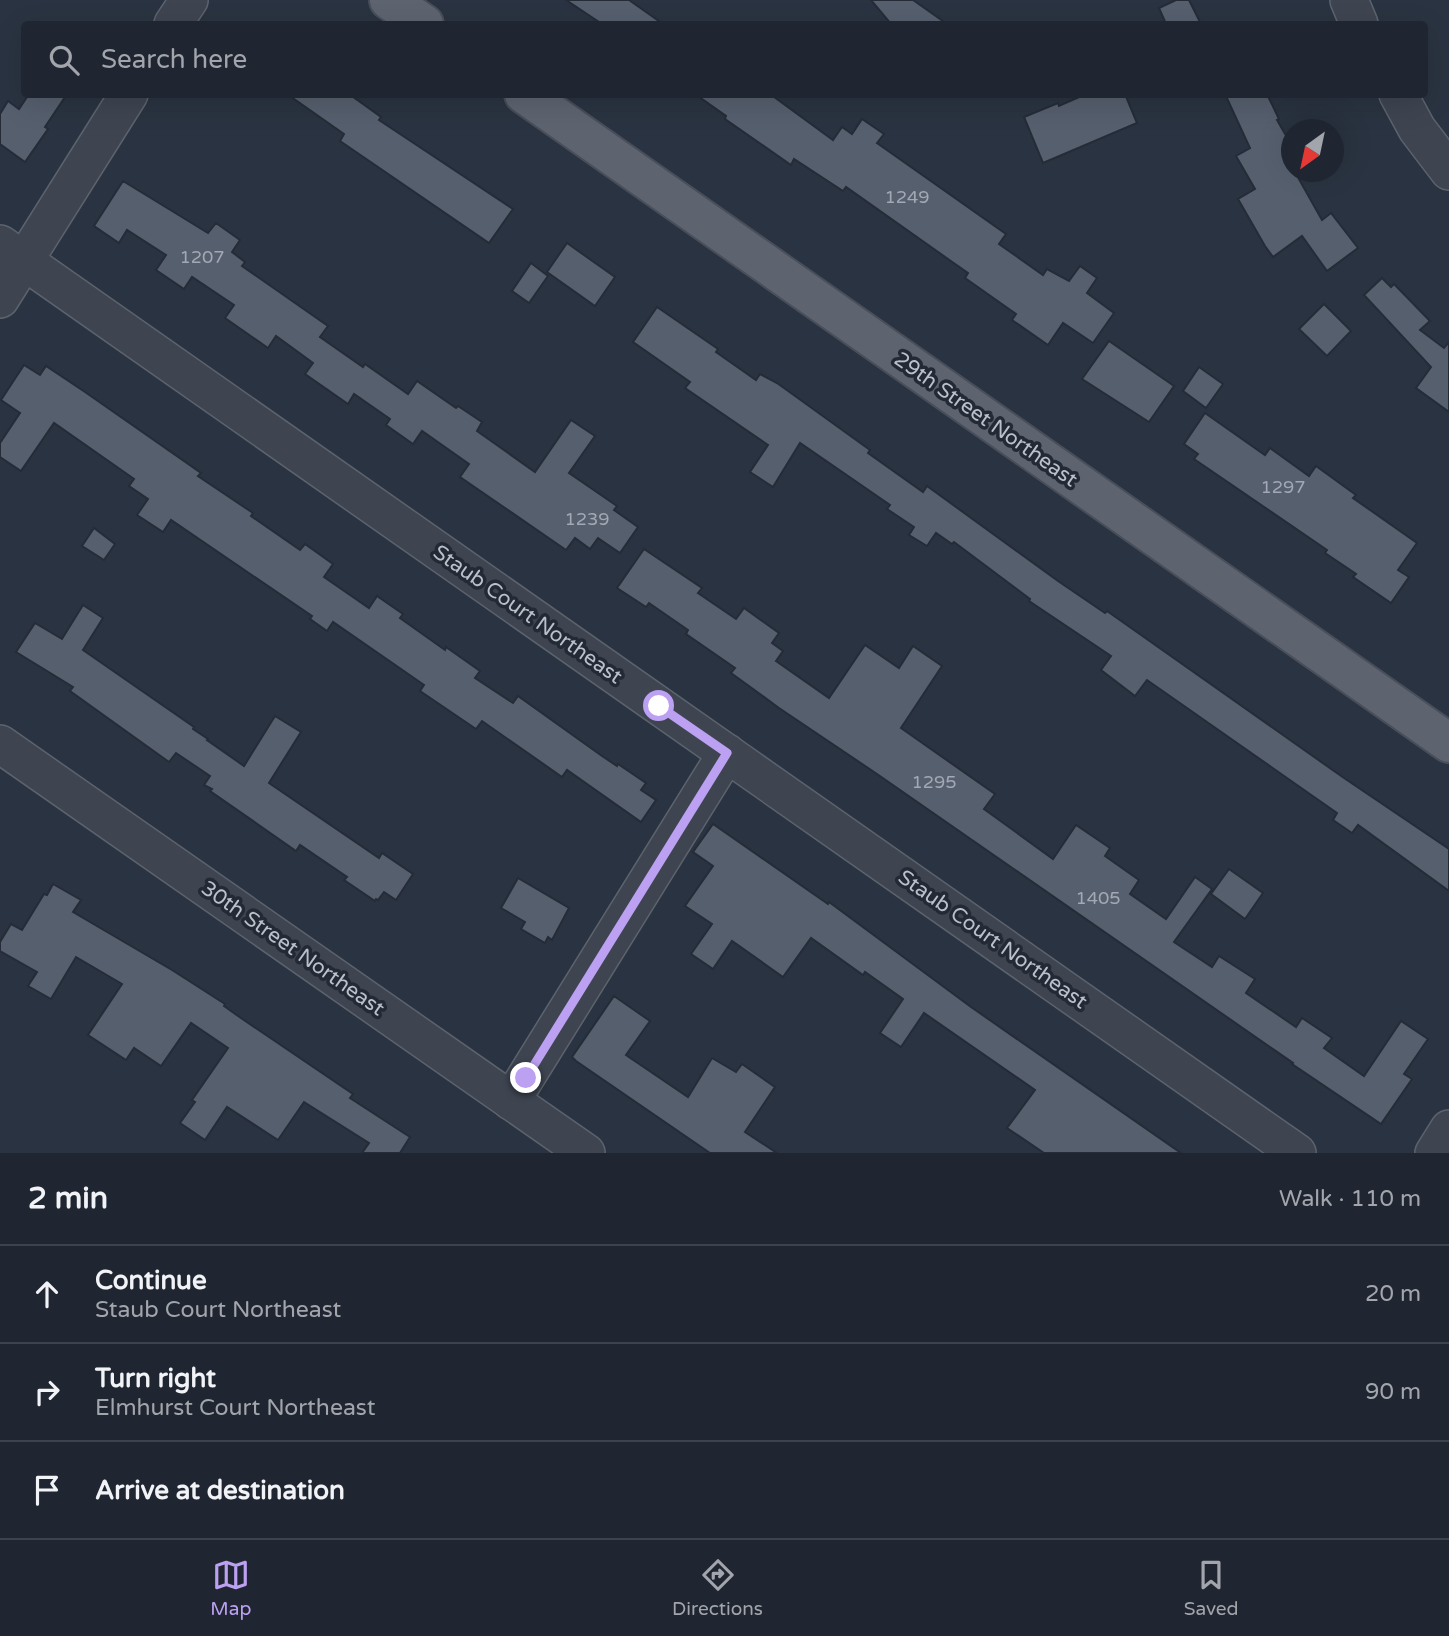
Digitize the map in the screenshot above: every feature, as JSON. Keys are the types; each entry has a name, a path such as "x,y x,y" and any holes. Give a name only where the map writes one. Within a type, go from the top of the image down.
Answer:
{"main road":[{"path":"389,0 420,21"},
{"name":"29th Street Northeast","path":"530,98 1449,743"}],"street":[{"path":"175,21 189,0"},
{"path":"1349,0 1358,21"},
{"path":"0,299 12,252 126,98"},
{"path":"1400,98 1417,129 1449,171"},
{"name":"Staub Court Northeast","path":"12,252 1297,1153"},
{"name":"30th Street Northeast","path":"0,744 586,1153"},
{"path":"511,1101 727,753"},
{"path":"1434,1153 1449,1129"}],"building":[{"path":"566,0 629,0 659,21 598,21"},
{"path":"871,0 913,0 943,21 888,21"},
{"path":"1176,0 1189,0 1200,21 1165,21 1159,8"},
{"path":"26,98 64,98 45,127 48,129 25,162 0,144 0,114 8,101 19,109"},
{"path":"293,98 355,98 381,117 379,120 513,209 489,243 340,141 344,134"},
{"path":"701,98 775,98 833,140 842,127 852,134 862,119 884,134 877,143 1006,234 999,244 1043,275 1047,269 1069,281 1080,266 1097,278 1087,293 1114,313 1093,343 1063,323 1048,345 1012,320 1016,314 965,278 968,273 846,187 843,191 794,159 791,165 725,119 726,116"},
{"path":"1077,98 1127,98 1137,123 1043,163 1024,117 1058,103 1059,106"},
{"path":"1227,98 1269,98 1281,127 1281,182 1301,182 1322,220 1331,213 1358,248 1327,271 1302,236 1273,257 1238,199 1255,189 1236,156 1250,148"},
{"path":"123,181 208,233 216,223 240,240 232,252 245,262 242,266 328,326 320,337 408,394 417,381 456,408 458,406 482,422 477,431 535,472 571,420 595,436 569,473 617,506 614,510 638,527 620,553 598,538 590,549 575,538 566,550 460,477 469,464 422,431 413,444 386,425 390,419 354,394 348,404 305,374 313,363 276,336 268,348 225,318 234,305 192,277 184,289 156,270 166,255 127,230 119,243 94,226"},
{"path":"567,243 615,277 595,306 547,272"},
{"path":"531,263 548,276 529,303 512,291"},
{"path":"1382,278 1391,287 1394,284 1430,321 1420,330 1444,348 1449,342 1449,412 1416,388 1431,367 1364,295"},
{"path":"1324,304 1351,331 1327,356 1299,329"},
{"path":"657,307 718,349 716,352 756,380 760,374 777,383 923,492 927,486 1058,581 1105,613 1107,611 1449,849 1449,891 1358,825 1352,833 1333,820 1337,813 1147,680 1135,696 1101,670 1111,656 1029,601 1030,599 954,542 952,544 936,533 927,546 909,535 914,527 887,509 890,505 800,443 773,487 750,472 768,445 685,388 690,382 633,342"},
{"path":"1109,341 1174,386 1149,422 1082,379"},
{"path":"24,365 40,375 46,366 85,392 201,473 198,476 253,513 251,516 300,550 305,544 333,564 324,577 369,608 377,596 403,614 400,618 480,671 475,678 513,703 518,696 602,756 646,783 641,790 656,800 641,822 567,770 562,777 482,721 476,729 420,691 424,685 333,622 327,631 310,619 312,616 171,520 163,532 137,515 148,499 129,486 134,479 54,423 21,471 0,457 0,443 20,413 1,400"},
{"path":"1199,367 1223,384 1206,408 1183,391"},
{"path":"1205,413 1265,455 1270,448 1309,476 1316,466 1356,495 1353,498 1417,543 1398,570 1409,577 1391,603 1353,577 1356,574 1325,553 1327,550 1194,459 1198,454 1184,444"},
{"path":"94,528 115,544 104,560 82,546"},
{"path":"644,549 702,588 698,593 736,619 744,608 779,633 772,643 783,651 776,661 829,698 865,645 899,668 913,646 942,666 901,728 995,794 984,809 1053,859 1076,825 1110,848 1105,856 1139,880 1130,894 1166,919 1195,877 1212,889 1174,942 1212,967 1219,956 1255,979 1246,993 1296,1027 1302,1018 1332,1038 1324,1048 1364,1076 1401,1021 1428,1039 1404,1074 1412,1079 1381,1124 779,708 731,673 735,668 686,634 688,630 649,603 646,607 617,588"},
{"path":"83,605 103,618 83,650 194,727 193,729 207,740 244,766 275,716 301,732 269,783 379,858 382,853 413,874 396,900 384,892 375,901 344,880 347,877 300,845 296,851 210,791 212,789 204,785 210,776 176,753 169,762 70,691 73,687 16,652 35,623 62,639"},
{"path":"713,824 828,904 829,902 971,1007 1181,1153 1044,1153 1007,1128 1035,1090 924,1013 901,1047 880,1033 903,999 865,972 863,975 811,938 783,977 732,941 713,969 691,954 712,924 685,906 713,866 693,852"},
{"path":"1229,869 1263,893 1245,919 1211,894"},
{"path":"518,878 569,908 552,940 548,937 545,943 521,929 525,922 501,908"},
{"path":"53,884 81,900 73,912 225,1004 224,1006 238,1016 353,1094 350,1098 410,1137 400,1153 362,1153 369,1143 304,1102 278,1140 227,1107 205,1140 180,1123 195,1102 192,1100 228,1048 191,1023 161,1066 134,1048 126,1060 88,1035 122,984 76,957 51,999 28,986 37,972 0,951 0,942 11,924 22,930"},
{"path":"614,996 650,1021 626,1055 688,1097 712,1058 736,1072 742,1064 775,1087 745,1132 777,1153 710,1153 576,1061 572,1057"}],"route":[{"path":"526,1078 727,753 659,706"}]}
